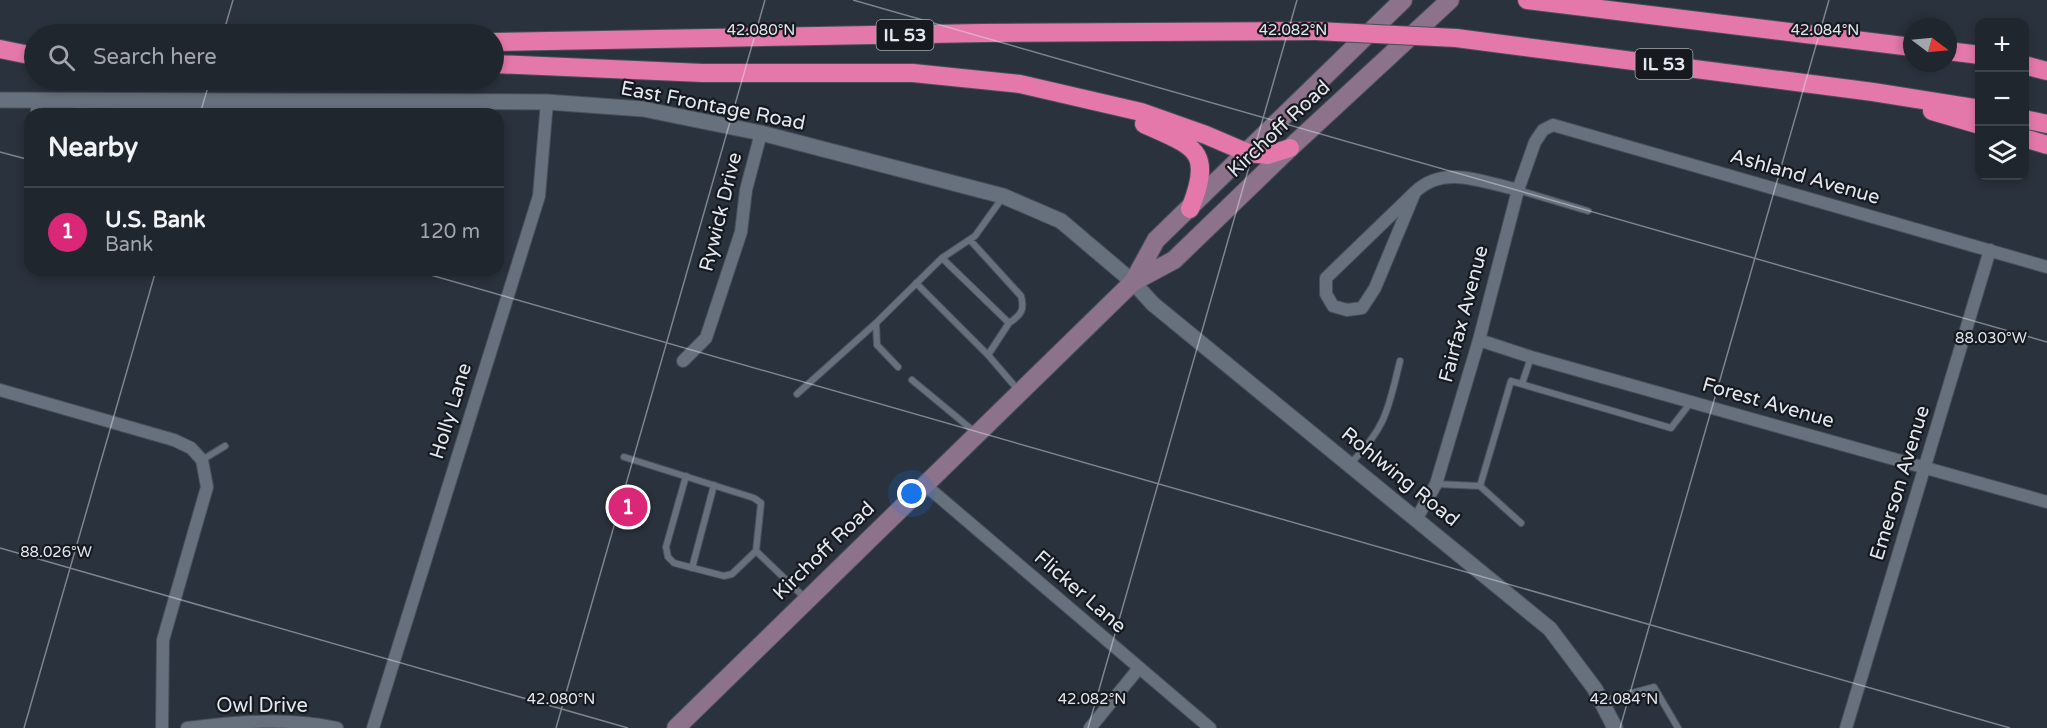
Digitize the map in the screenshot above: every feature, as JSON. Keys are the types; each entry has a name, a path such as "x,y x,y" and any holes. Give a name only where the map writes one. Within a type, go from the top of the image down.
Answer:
{"highway":[{"name":"IL 53","path":"1527,0 1903,46"},
{"name":"IL 53","path":"504,42 1316,31 1456,38 1873,92 1975,108"},
{"path":"0,48 24,47"},
{"path":"0,48 24,54"},
{"path":"1957,52 1975,54"},
{"path":"504,64 703,73 913,73 1020,84 1141,112 1248,153 1268,155 1290,148"},
{"path":"2029,66 2047,70"},
{"path":"1873,92 1975,123"},
{"path":"1081,98 1190,145 1198,155 1201,173 1190,209"},
{"path":"2029,120 2047,124"},
{"path":"2029,139 2047,145"}],"main road":[{"name":"Kirchoff Road","path":"676,728 1132,282 1156,240 1248,153 1325,73 1403,0"},
{"name":"Kirchoff Road","path":"1132,282 1174,260 1290,148 1450,0"}],"street":[{"name":"East Frontage Road","path":"0,100 37,108 81,108"},
{"name":"East Frontage Road","path":"317,108 547,102 643,109 761,133 1004,196 1060,221 1132,282"},
{"name":"Holly Lane","path":"372,728 539,196 547,102"},
{"name":"Fairfax Avenue","path":"1417,518 1436,484 1479,340 1518,190 1535,142 1543,130 1553,125"},
{"name":"Ashland Avenue","path":"1553,125 2047,267"},
{"name":"Rywick Drive","path":"683,361 706,338 741,232 746,190 761,133"},
{"path":"1415,192 1375,288 1362,308 1347,310 1333,306 1326,294 1326,278 1426,181 1451,175 1518,190"},
{"name":"Emerson Avenue","path":"1846,728 1990,250"},
{"name":"Rohlwing Road","path":"1132,282 1154,304 1551,629 1602,701 1616,728"},
{"name":"Forest Avenue","path":"1479,340 1531,357 2047,502"},
{"path":"0,390 174,440 191,448 202,460 207,487 163,640 162,728"},
{"name":"Flicker Lane","path":"924,484 1210,728"},
{"path":"1090,728 1139,668"},
{"name":"Owl Drive","path":"187,728 276,722 337,728"}],"lane":[{"path":"1518,190 1588,211"},
{"path":"797,394 876,323 942,258 970,240 1004,196"},
{"path":"970,240 1021,296 1024,306 1020,315 1009,323 988,355"},
{"path":"942,258 1009,323"},
{"path":"916,283 988,355 1019,392"},
{"path":"876,323 877,345 898,367"},
{"path":"1522,384 1531,357"},
{"path":"1351,463 1374,440 1386,418 1400,361"},
{"path":"912,380 976,434"},
{"path":"1480,486 1511,381 1671,428 1692,402"},
{"path":"202,460 225,446"},
{"path":"624,457 686,476 754,498 761,503 756,551 732,574 724,576 692,568 674,562 668,557 666,547 686,476"},
{"path":"1436,484 1480,486 1521,523"},
{"path":"692,568 714,485"},
{"path":"756,551 807,599"},
{"path":"1602,701 1653,687 1678,728"}],"place":[{"name":"U.S. Bank","path":"628,507"}]}
